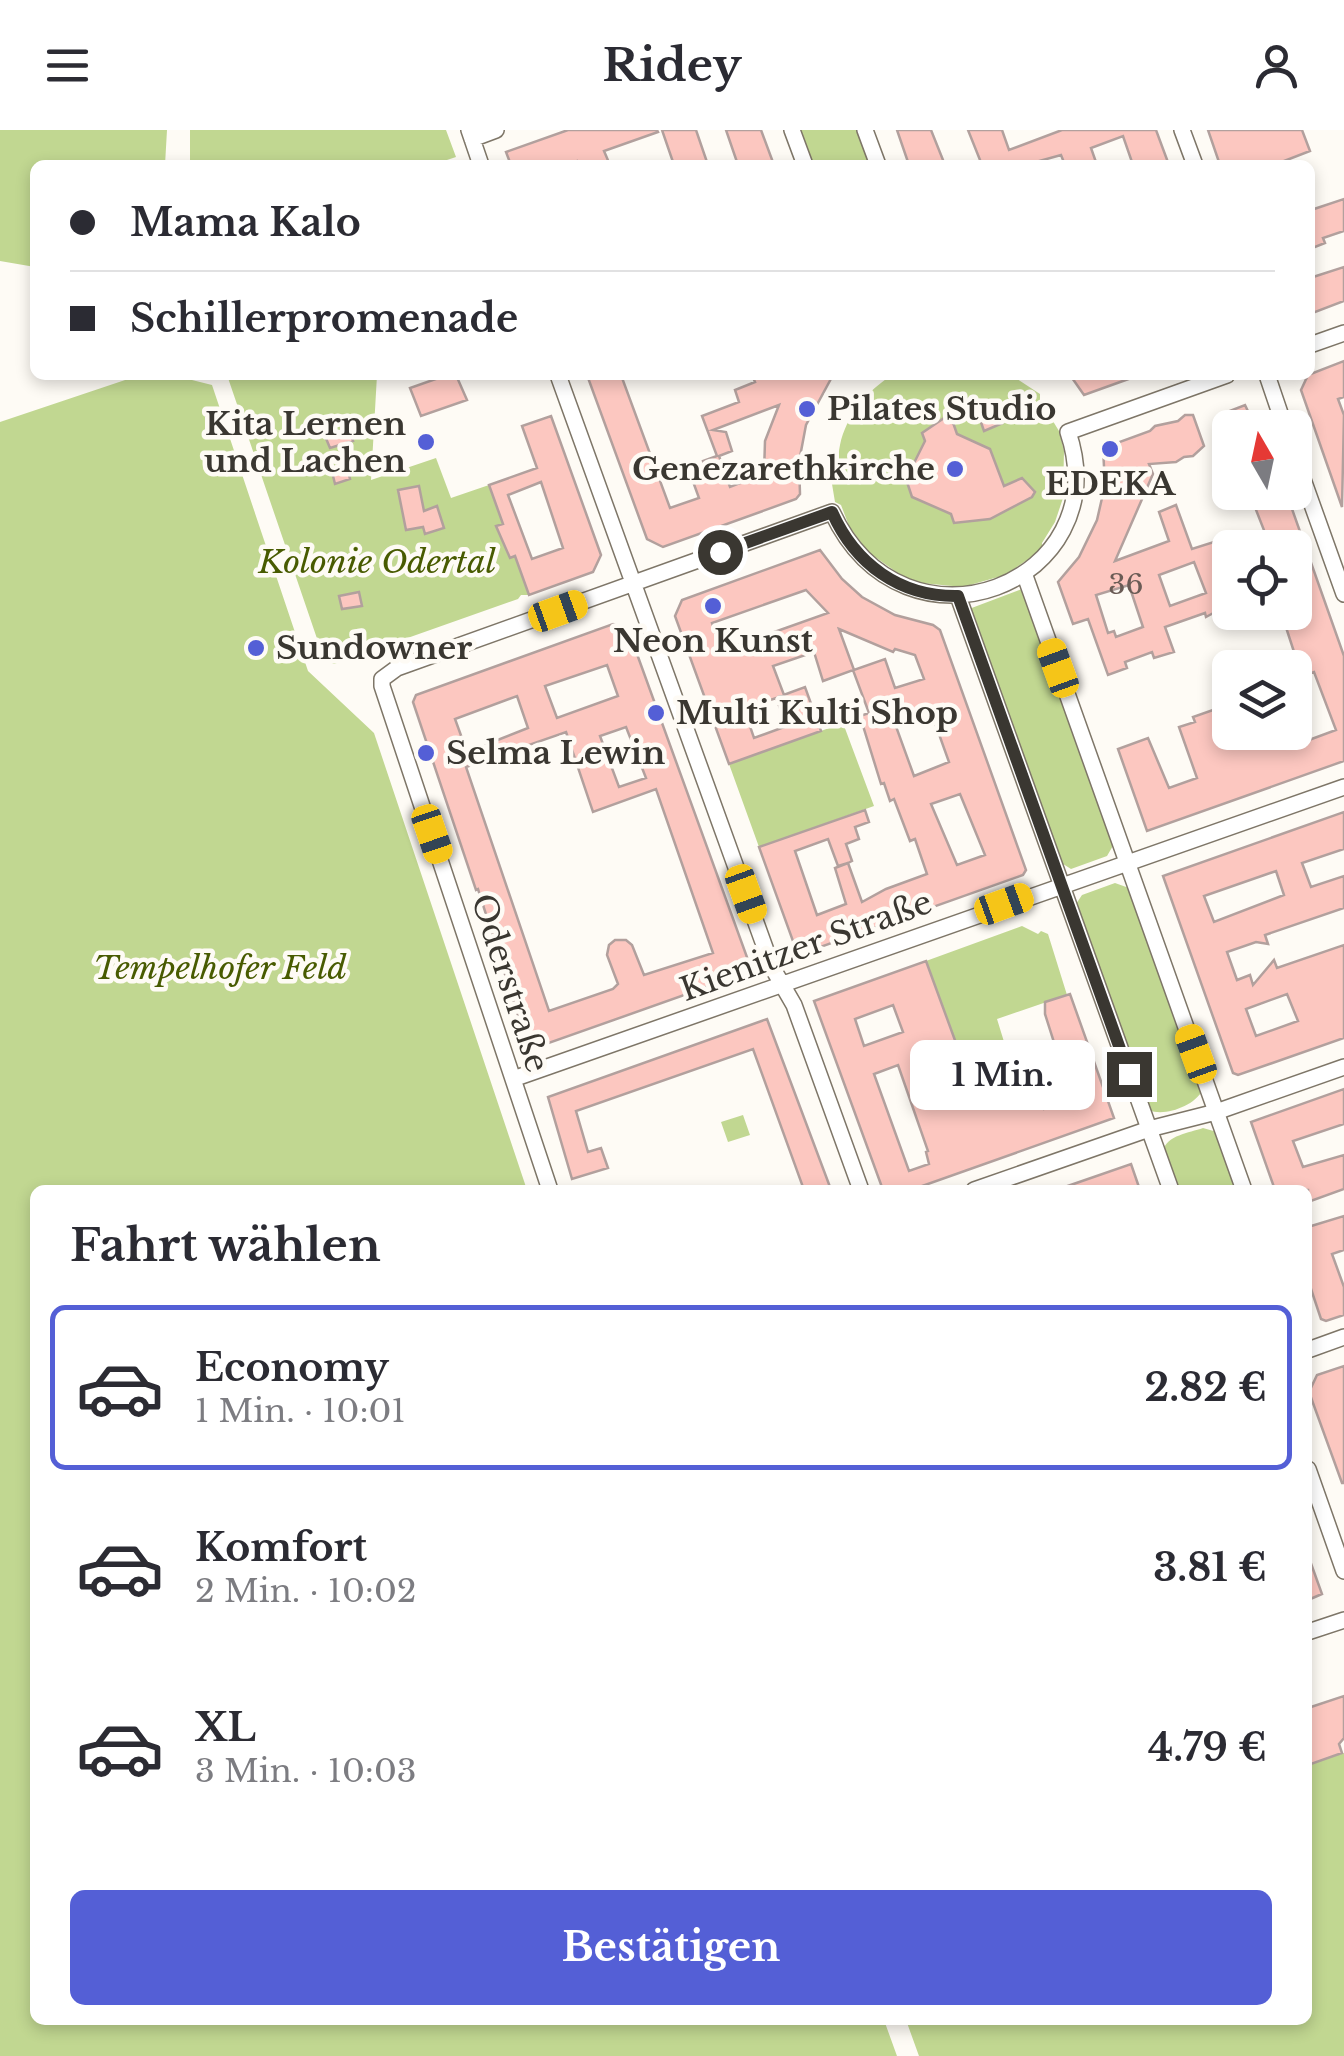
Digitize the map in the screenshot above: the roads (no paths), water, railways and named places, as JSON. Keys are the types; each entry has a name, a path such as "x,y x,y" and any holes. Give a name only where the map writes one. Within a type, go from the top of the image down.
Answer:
{"street":[{"path":"479,160 470,134 496,130"},
{"path":"792,130 803,160"},
{"path":"866,130 876,160"},
{"path":"1182,130 1193,160"},
{"path":"1315,343 1344,333"},
{"path":"560,380 770,962 796,1010 858,1185"},
{"path":"634,584 832,512 862,558 888,579 919,592 958,596 987,591 1024,573 1050,547 1067,516 1075,472 1068,432 1213,380"},
{"path":"1269,380 1278,410"},
{"path":"1312,505 1344,594"},
{"path":"1024,573 1242,1185"},
{"name":"Oderstraße","path":"548,1185 382,679 397,668 634,584"},
{"path":"958,596 1169,1185"},
{"name":"Kienitzer Straße","path":"513,1078 1344,786"},
{"path":"988,1185 1344,1067"},
{"path":"1312,1349 1344,1337"},
{"path":"1312,1481 1344,1572"},
{"path":"1312,1631 1344,1620"}],"place":[{"name":"Pilates Studio","path":"807,409"},
{"name":"Kita Lernen und Lachen","path":"426,442"},
{"name":"EDEKA","path":"1110,449"},
{"name":"Genezarethkirche","path":"955,469"},
{"name":"Neon Kunst","path":"713,606"},
{"name":"Sundowner","path":"256,648"},
{"name":"Multi Kulti Shop","path":"656,713"},
{"name":"Selma Lewin","path":"426,753"}],"park label":[{"name":"Kolonie Odertal","path":"377,562"},
{"name":"Tempelhofer Feld","path":"220,968"}]}
